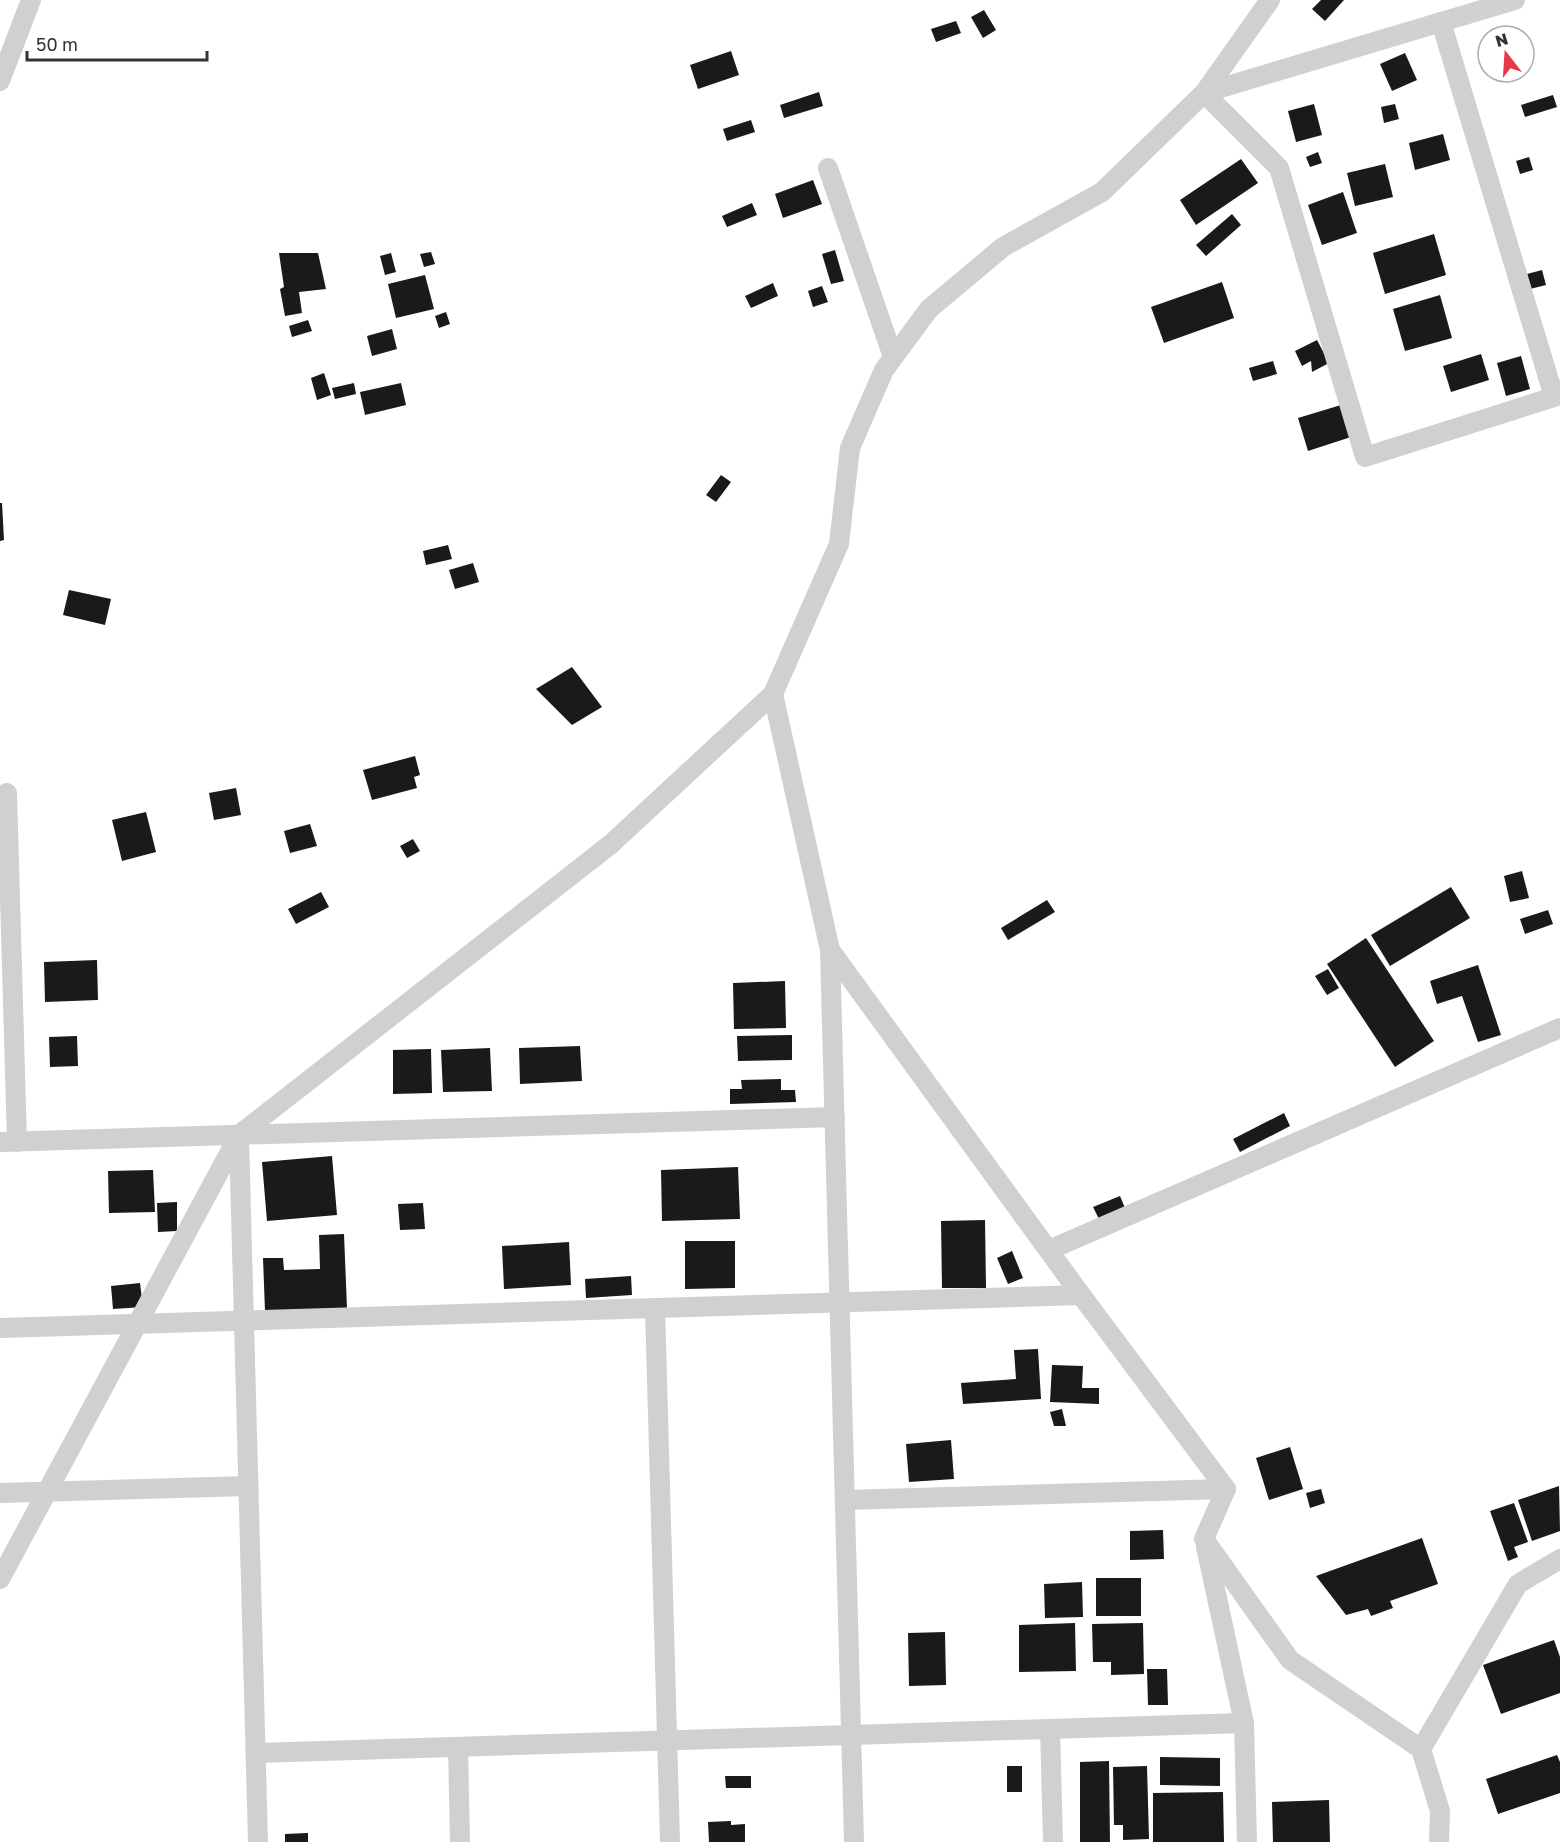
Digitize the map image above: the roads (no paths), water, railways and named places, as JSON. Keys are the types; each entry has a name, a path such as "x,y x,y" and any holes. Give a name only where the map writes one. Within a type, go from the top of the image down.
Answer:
{"street":[{"path":"0,81 31,0"},
{"path":"0,1579 239,1135 610,843 773,694 839,544 850,448 884,370 893,357 928,309 1003,248 1102,192 1203,93 1270,0"},
{"path":"1203,93 1515,0"},
{"path":"1203,93 1279,168 1365,457 1557,393 1441,22"},
{"path":"828,168 893,357"},
{"path":"773,694 830,950 854,1842"},
{"path":"8,793 8,1142 835,1117"},
{"path":"830,950 1081,1295 1226,1489"},
{"path":"1049,1250 1560,1028"},
{"path":"239,1135 258,1842"},
{"path":"0,1328 1081,1295"},
{"path":"655,1308 670,1842"},
{"path":"0,1493 248,1486"},
{"path":"845,1500 1226,1489"},
{"path":"1226,1489 1204,1539 1244,1723 1247,1842"},
{"path":"1204,1539 1290,1660 1421,1749 1440,1811 1439,1842"},
{"path":"1421,1749 1518,1584 1560,1559"},
{"path":"256,1753 1244,1723"},
{"path":"1050,1729 1053,1842"},
{"path":"458,1747 460,1842"}]}
